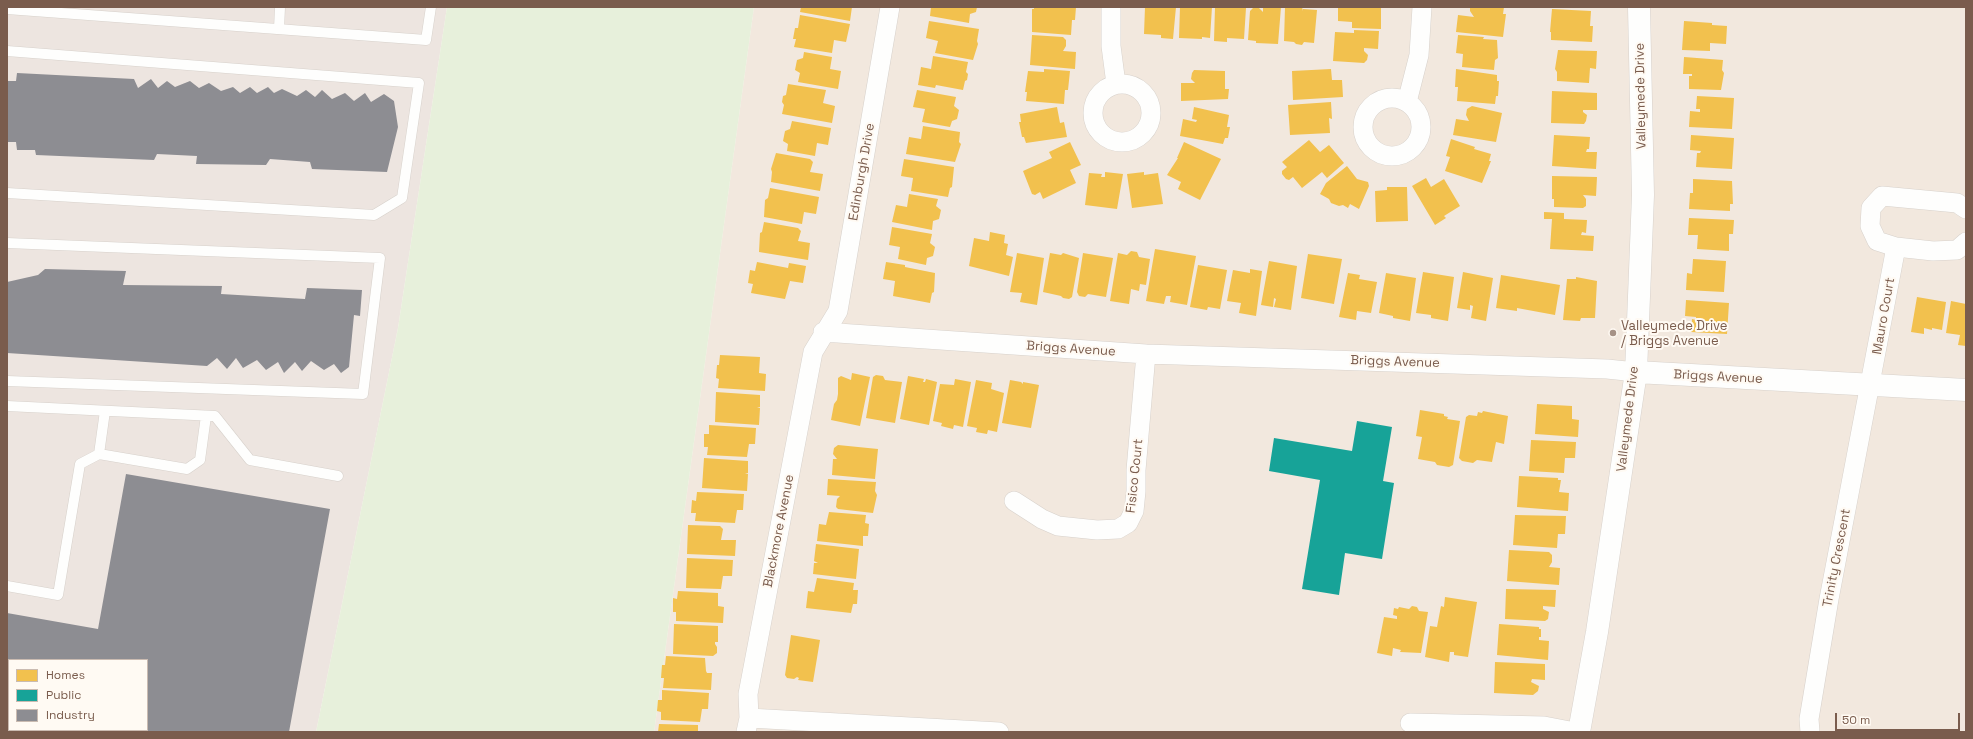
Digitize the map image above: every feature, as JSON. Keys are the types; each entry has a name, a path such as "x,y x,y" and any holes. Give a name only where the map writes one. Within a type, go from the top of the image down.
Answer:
{"street":[{"name":"Edinburgh Drive","path":"823,332 838,311 890,7"},
{"path":"1111,7 1111,46 1116,84"},
{"path":"1407,102 1419,55 1422,7"},
{"name":"Valleymede Drive","path":"1579,732 1597,632 1636,372 1642,196 1639,7"},
{"path":"1966,209 1957,203 1882,196 1871,208 1870,226 1877,241 1896,247 1956,250 1966,242"},
{"name":"Mauro Court","path":"1871,385 1896,247"},
{"name":"Briggs Avenue","path":"823,332 1146,354 1599,369 1966,390"},
{"name":"Blackmore Avenue","path":"748,725 748,694 812,352 823,332"},
{"name":"Fisico Court","path":"1014,501 1042,519 1058,526 1118,529 1128,523 1134,511 1146,354"},
{"name":"Trinity Crescent","path":"1810,732 1809,719 1829,599 1871,385"},
{"path":"1410,723 1544,726 1575,732"},
{"path":"748,725 1000,732"}],"lane":[{"path":"279,29 280,7"},
{"path":"7,9 426,40 431,7"},
{"path":"7,51 419,82 402,198 374,215 7,193"},
{"path":"7,243 380,258 363,394 7,381"},
{"path":"7,406 215,416 250,460 338,476"},
{"path":"99,454 106,411"},
{"path":"7,586 58,595 80,464 99,454 187,469 200,460 206,416"}],"shaded area":[{"path":"7,7 447,7 398,328 316,732 7,732"},
{"path":"754,7 1966,7 1966,732 654,732"}],"green space":[{"path":"447,7 754,7 654,732 316,732 398,328"}],"building: Homes":[{"path":"801,7 852,7 850,21 800,12"},
{"path":"931,7 977,7 976,12 970,14 969,23 930,16"},
{"path":"1034,7 1076,7 1075,20 1072,20 1071,35 1032,32 1032,9 1034,9"},
{"path":"1145,7 1176,7 1173,39 1161,38 1161,35 1144,34"},
{"path":"1180,7 1212,7 1210,38 1179,38"},
{"path":"1215,7 1246,8 1244,39 1227,38 1227,42 1214,41"},
{"path":"1263,7 1281,7 1278,44 1256,43 1256,41 1248,40 1250,11 1253,8 1259,8 1263,12"},
{"path":"1285,7 1302,7 1303,11 1303,9 1317,10 1314,43 1304,42 1302,45 1284,41"},
{"path":"1338,7 1381,7 1381,29 1352,28 1352,22 1338,21"},
{"path":"1470,7 1504,7 1503,14 1506,14 1503,37 1456,32 1458,15 1474,17 1470,11"},
{"path":"1552,9 1591,11 1590,26 1593,26 1592,42 1551,40 1550,32"},
{"path":"800,15 850,24 846,42 834,40 832,53 794,47 796,39 793,39 795,28 798,28"},
{"path":"929,21 979,29 978,44 973,60 935,53 938,41 926,38"},
{"path":"1684,21 1712,23 1712,25 1727,26 1726,44 1710,43 1710,51 1682,50"},
{"path":"1354,30 1379,31 1378,49 1364,48 1364,51 1368,55 1367,60 1364,63 1333,61 1335,32 1354,33"},
{"path":"1032,35 1063,37 1066,40 1066,46 1063,51 1076,52 1075,69 1030,65"},
{"path":"1458,35 1484,37 1483,39 1497,40 1498,58 1495,60 1494,70 1462,67 1463,54 1456,53"},
{"path":"1558,50 1597,51 1596,69 1590,68 1589,83 1557,81 1557,72 1555,69"},
{"path":"804,52 832,57 830,69 841,71 838,89 798,82 800,73 795,70 797,60 803,58"},
{"path":"933,56 968,62 966,72 968,74 967,80 965,81 963,90 936,85 935,88 918,85 921,67 931,69"},
{"path":"1684,57 1723,60 1722,70 1724,73 1721,90 1689,89 1689,76 1692,76 1692,74 1683,74"},
{"path":"1044,69 1070,71 1068,90 1065,90 1064,104 1026,101 1027,92 1025,92 1028,71 1044,72"},
{"path":"1331,69 1332,80 1342,80 1343,97 1293,100 1292,71"},
{"path":"1456,69 1497,75 1497,81 1499,81 1498,96 1496,96 1495,104 1457,101 1458,87 1455,87"},
{"path":"1194,70 1225,71 1225,89 1229,89 1228,99 1181,101 1181,83 1195,83 1191,79"},
{"path":"788,84 826,90 823,103 835,106 832,123 782,114 784,105 782,102 783,96 786,95"},
{"path":"917,90 956,97 954,106 959,110 957,119 952,121 950,127 922,122 925,109 913,107"},
{"path":"1552,91 1597,93 1597,110 1583,110 1583,112 1587,115 1584,124 1551,123"},
{"path":"1697,96 1734,98 1732,129 1689,127 1690,111 1700,112 1700,109 1696,109"},
{"path":"1331,102 1332,119 1329,118 1330,133 1290,135 1288,105"},
{"path":"1472,106 1502,113 1496,142 1453,135 1456,119 1469,121 1466,115 1467,109"},
{"path":"1057,107 1060,123 1064,122 1067,137 1026,143 1024,137 1022,137 1019,122 1021,122 1020,114"},
{"path":"1194,107 1229,115 1227,127 1230,127 1228,138 1225,138 1223,144 1180,136 1183,119 1196,122 1197,120 1192,119"},
{"path":"792,121 831,128 828,145 817,143 815,156 787,151 788,144 783,141 785,131 790,129"},
{"path":"923,126 960,132 959,142 961,144 955,162 906,154 909,137 921,139"},
{"path":"1554,135 1590,137 1589,149 1587,149 1586,152 1597,152 1596,169 1552,166"},
{"path":"1691,135 1734,138 1732,169 1696,167 1697,153 1700,153 1701,151 1690,150"},
{"path":"1451,139 1475,147 1474,149 1491,154 1489,161 1491,161 1482,183 1445,171 1450,157 1446,156"},
{"path":"1309,140 1320,152 1329,145 1344,163 1327,178 1322,172 1302,188 1293,177 1289,180 1282,174 1282,171 1287,167 1282,162"},
{"path":"1070,142 1081,165 1070,170 1076,183 1043,199 1040,192 1035,195 1032,194 1023,171 1052,158 1049,152"},
{"path":"1184,142 1221,159 1200,200 1178,189 1181,182 1167,175 1178,158"},
{"path":"776,153 810,159 813,162 810,172 823,174 820,191 771,182 771,169"},
{"path":"904,159 954,167 952,187 950,188 948,197 911,191 913,178 901,176"},
{"path":"1347,166 1357,179 1368,182 1369,186 1359,209 1350,204 1348,208 1343,205 1339,206 1331,203 1329,199 1320,194 1326,183"},
{"path":"1105,172 1123,174 1117,209 1085,205 1089,173 1102,174 1101,177 1105,177"},
{"path":"1144,172 1144,175 1158,173 1163,204 1132,208 1127,174"},
{"path":"1552,176 1597,177 1596,196 1583,195 1586,199 1586,206 1583,208 1554,207 1554,199 1552,199"},
{"path":"1426,178 1431,187 1444,179 1460,206 1444,216 1446,218 1435,225 1412,186"},
{"path":"1693,179 1732,181 1733,204 1730,204 1730,211 1689,209 1690,193 1693,193"},
{"path":"1387,187 1407,187 1408,221 1376,222 1375,191 1387,190"},
{"path":"770,188 819,197 816,214 804,212 802,224 764,217 765,200 768,198"},
{"path":"909,194 938,199 936,206 941,210 939,219 933,221 932,230 892,222 896,205 907,207"},
{"path":"1544,212 1564,213 1564,219 1587,220 1586,233 1582,232 1581,235 1594,236 1593,251 1550,249 1552,219 1544,219"},
{"path":"1689,218 1734,220 1733,234 1729,234 1729,251 1697,249 1698,235 1688,235"},
{"path":"764,222 798,228 801,231 798,241 810,243 808,260 759,252 760,233 762,232"},
{"path":"892,227 932,234 930,243 935,247 933,256 927,258 926,265 898,259 900,247 889,245"},
{"path":"990,232 1005,235 1004,243 1008,244 1006,255 1013,257 1009,276 969,266 974,238 989,241"},
{"path":"1155,249 1196,256 1187,305 1170,302 1171,296 1166,296 1164,304 1146,301"},
{"path":"1131,251 1137,252 1139,257 1150,259 1146,285 1140,284 1139,291 1131,289 1129,304 1110,301 1118,253 1127,255"},
{"path":"1017,253 1044,258 1037,305 1020,302 1022,293 1010,292"},
{"path":"1050,253 1061,255 1063,253 1079,258 1072,297 1069,299 1043,292"},
{"path":"1083,253 1113,258 1106,297 1088,294 1085,297 1079,296 1077,292"},
{"path":"1308,254 1342,259 1334,304 1301,298"},
{"path":"1693,259 1726,261 1724,292 1686,290 1687,273 1692,274"},
{"path":"1269,261 1297,266 1291,310 1274,307 1276,299 1274,298 1273,307 1261,305"},
{"path":"757,262 788,268 789,263 806,266 803,283 790,281 785,299 751,293 753,284 748,283 750,270 755,271"},
{"path":"886,262 905,265 905,267 935,273 934,292 932,293 930,303 893,296 895,281 883,279"},
{"path":"1198,265 1227,270 1220,309 1208,307 1207,310 1190,307"},
{"path":"1250,269 1262,271 1256,316 1239,313 1241,303 1227,301 1233,270 1250,273"},
{"path":"1423,272 1454,277 1448,321 1431,318 1431,315 1416,313"},
{"path":"1463,272 1493,278 1486,321 1471,318 1473,306 1470,305 1470,310 1457,308"},
{"path":"1348,273 1360,275 1359,279 1377,282 1371,313 1357,311 1356,320 1339,317"},
{"path":"1386,273 1416,278 1410,321 1393,318 1393,316 1379,313"},
{"path":"1501,275 1560,285 1555,315 1517,308 1517,311 1496,308"},
{"path":"1576,277 1597,281 1595,318 1581,318 1580,321 1563,320 1567,279 1576,279"},
{"path":"1917,297 1946,302 1942,330 1924,328 1924,334 1911,332"},
{"path":"1686,300 1729,303 1727,334 1691,332 1692,319 1696,320 1696,317 1685,316"},
{"path":"1951,301 1966,304 1966,346 1958,345 1960,335 1946,333"},
{"path":"720,355 760,357 759,373 766,374 765,391 718,388 719,379 716,378 717,365 719,365"},
{"path":"852,373 870,377 860,426 831,420 834,404 837,400 838,394 838,378 841,376 851,380"},
{"path":"876,375 883,376 885,380 902,382 895,423 866,418 873,377"},
{"path":"908,376 924,379 923,382 925,382 926,379 937,382 929,425 900,419"},
{"path":"955,379 971,382 963,427 954,425 953,429 941,426 942,423 933,421 940,384 954,385"},
{"path":"976,380 992,383 991,389 1004,393 997,432 988,430 987,434 976,432 977,428 967,426"},
{"path":"1010,380 1021,382 1023,384 1023,382 1039,385 1031,428 1002,423"},
{"path":"716,392 760,395 760,407 757,408 760,408 759,425 715,422"},
{"path":"1537,404 1572,406 1572,419 1579,420 1578,437 1535,434"},
{"path":"1420,410 1444,414 1444,416 1448,417 1447,419 1460,421 1453,465 1449,467 1437,465 1435,462 1418,459 1422,437 1416,436"},
{"path":"1483,411 1508,416 1504,444 1496,442 1492,462 1477,460 1473,463 1462,461 1459,458 1466,417 1469,415 1477,416 1478,412 1482,413"},
{"path":"709,425 756,428 755,444 749,444 747,457 707,455 708,447 704,447 704,434 709,434"},
{"path":"1531,440 1576,442 1575,458 1565,458 1564,473 1529,471"},
{"path":"838,445 878,449 875,479 832,475 833,459 837,459 833,454 834,448"},
{"path":"704,458 748,461 748,473 745,474 748,474 747,491 702,488"},
{"path":"1519,476 1558,478 1558,480 1561,480 1559,492 1569,493 1568,511 1517,507"},
{"path":"828,479 876,482 875,491 877,495 873,513 838,509 836,507 837,499 840,496 827,495"},
{"path":"697,492 744,494 743,510 737,510 735,523 695,521 696,513 691,513 692,500 696,501"},
{"path":"829,512 866,515 865,523 869,524 868,536 863,536 863,546 817,541 819,524 826,525"},
{"path":"1515,515 1566,516 1565,534 1558,534 1557,548 1513,545"},
{"path":"688,525 720,526 723,529 721,540 736,540 735,556 687,554"},
{"path":"816,544 859,549 856,579 813,574 814,563 818,563 814,561"},
{"path":"1509,550 1549,552 1552,555 1552,562 1549,567 1560,568 1559,585 1507,581"},
{"path":"687,558 733,560 732,576 723,576 721,589 686,588"},
{"path":"817,578 854,583 853,590 858,590 857,604 853,604 851,613 806,608 808,591 814,592"},
{"path":"1506,589 1556,590 1555,607 1543,606 1543,609 1549,612 1548,619 1545,621 1505,619"},
{"path":"678,591 718,593 718,606 724,607 723,623 676,621 676,612 673,612 673,598 677,599"},
{"path":"1445,597 1477,602 1468,657 1454,655 1454,652 1450,652 1449,662 1425,657 1430,626 1437,627 1441,606 1444,607"},
{"path":"1412,606 1417,607 1419,611 1428,612 1421,653 1400,652 1401,650 1393,648 1392,656 1377,653 1384,617 1397,619 1397,616 1393,615 1394,608 1398,609 1399,607 1409,609"},
{"path":"674,624 718,626 718,642 715,642 717,653 713,656 673,654"},
{"path":"1499,624 1539,627 1539,629 1541,629 1541,637 1539,637 1539,640 1549,641 1548,660 1497,655"},
{"path":"791,635 820,640 813,682 798,680 799,678 797,677 794,679 787,678 785,675"},
{"path":"666,656 705,658 706,671 707,673 712,673 711,690 663,688 664,678 661,678 662,665 665,665"},
{"path":"1495,662 1545,664 1545,680 1532,679 1531,682 1539,686 1538,691 1533,695 1494,693"},
{"path":"662,690 709,693 708,709 702,709 700,722 661,720 661,712 657,711 658,700 662,700"},
{"path":"659,724 698,725 698,732 658,732"}],"building: Public":[{"path":"1357,421 1392,427 1383,481 1394,483 1382,559 1345,553 1339,595 1302,589 1320,480 1269,471 1274,438 1352,451"}],"building: Industry":[{"path":"17,73 134,79 138,88 151,79 158,88 167,81 175,87 190,81 199,88 209,83 221,91 233,87 240,93 250,87 257,93 268,87 274,93 282,89 297,96 306,90 315,97 322,90 332,99 345,93 354,101 365,93 371,102 384,94 394,101 398,127 387,172 312,169 310,162 270,159 266,165 196,164 197,156 157,154 154,160 36,155 35,150 17,150 16,142 7,142 7,81 16,81"},
{"path":"45,269 126,271 123,285 222,286 221,294 305,299 307,288 362,290 360,316 354,315 349,367 341,373 334,364 324,370 311,361 302,371 295,362 284,373 278,362 266,370 257,360 243,368 236,358 227,369 217,358 207,366 7,353 7,282 38,275"},
{"path":"126,474 330,509 289,732 7,732 7,613 98,629"}],"place":[{"name":"Valleymede Drive / Briggs Avenue","path":"1613,333"}]}
